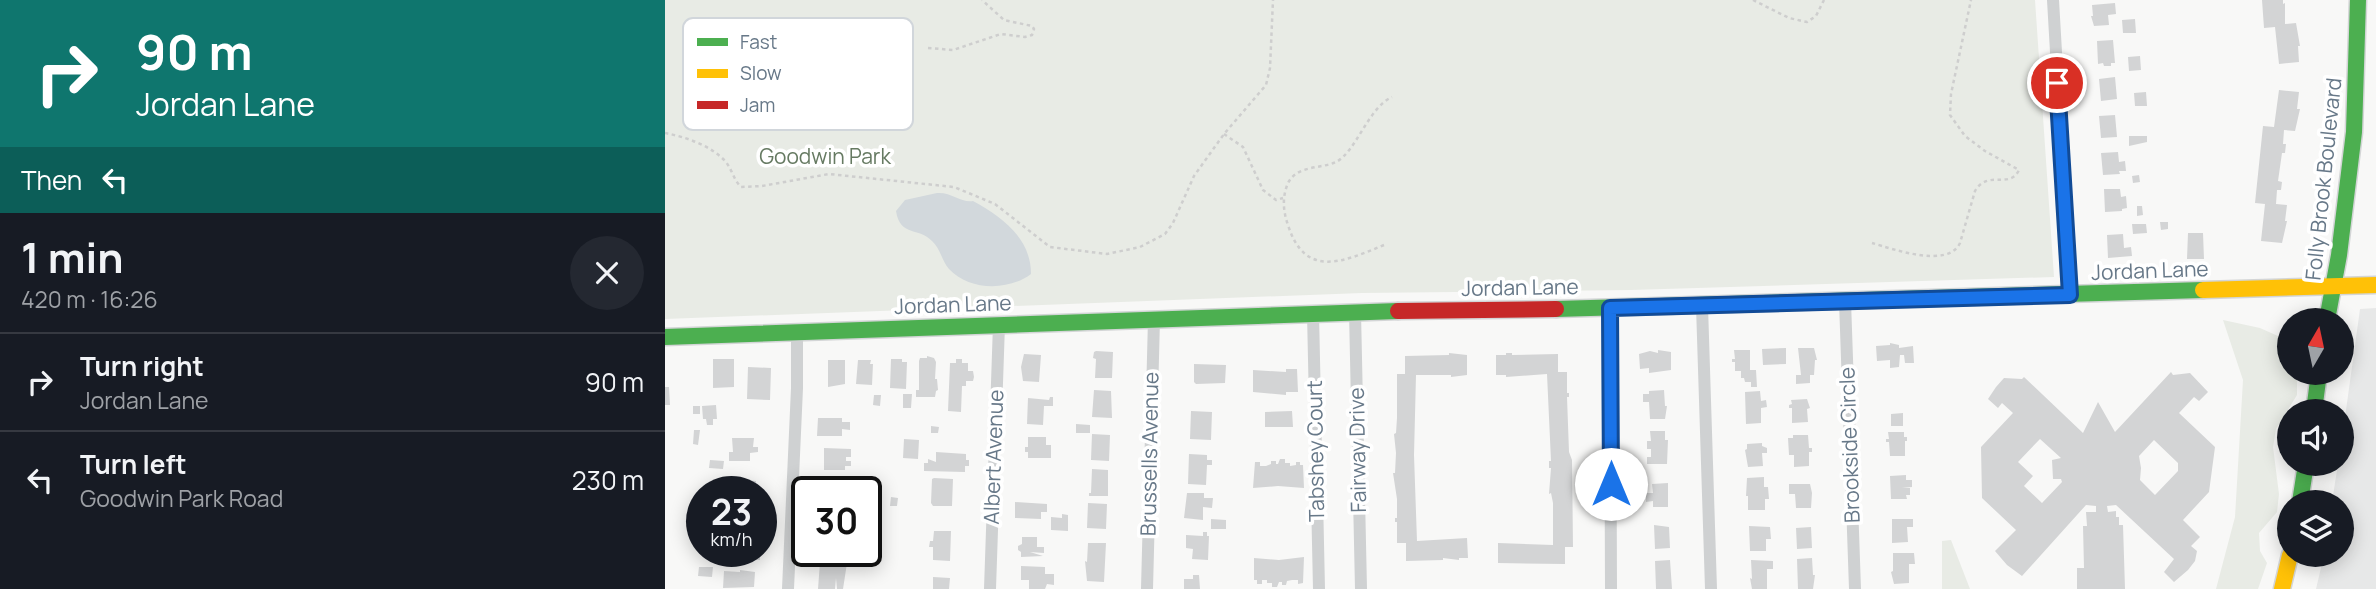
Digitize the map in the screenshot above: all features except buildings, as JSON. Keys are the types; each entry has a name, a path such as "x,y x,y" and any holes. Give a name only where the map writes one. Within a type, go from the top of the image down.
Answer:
{"main road":[{"name":"Folly Brook Boulevard","path":"2329,308 2354,132 2358,0"},
{"name":"Jordan Lane","path":"665,337 1313,313 1702,306 2376,285"},
{"path":"2282,589 2287,567"}],"street":[{"path":"2053,0 2070,295"},
{"name":"Brookside Circle","path":"1845,301 1855,589"},
{"path":"1702,306 1711,589"},
{"path":"1610,308 1611,589"},
{"name":"Fairway Drive","path":"1355,312 1361,589"},
{"name":"Tabshey Court","path":"1313,313 1319,589"},
{"name":"Brussells Avenue","path":"1147,589 1154,319"},
{"name":"Albert Avenue","path":"990,589 999,324"},
{"path":"788,589 797,332"}],"path":[{"path":"928,48 953,50 1001,34 1025,37 1032,35 1032,26 1004,20 982,0"},
{"path":"665,133 688,139 713,151 729,165 741,187 829,174 954,187 995,204 1045,244 1101,254 1115,253 1140,247 1165,234 1173,223 1194,176 1224,134 1266,85 1270,68 1273,0"},
{"path":"1753,0 1789,18 1807,22 1816,16 1824,0"},
{"path":"1872,243 1932,256 1954,252 1960,243 1979,184 1985,180 2011,178 2016,176 2019,170 1965,136 1950,115 1951,94 1972,0"},
{"path":"1384,245 1342,260 1315,261 1301,252 1290,232 1284,214 1284,198 1287,184 1292,177 1337,161 1382,104 1392,97"},
{"path":"1224,134 1243,147 1263,190 1276,200 1284,198"}],"shaded area":[{"path":"937,193 973,201 1004,222 1013,230 1026,250 1031,274 1022,280 1001,286 978,285 957,276 949,269 935,244 927,237 901,225 896,211 905,200"},
{"path":"2376,308 2376,589 2316,589 2321,567 2354,567 2354,490 2334,490 2336,476 2354,476 2354,399 2348,399 2349,385 2354,385 2354,352 2360,309"}],"green space":[{"name":"Goodwin Park","path":"665,0 2035,0 2054,277 1631,290 1362,293 665,319"},
{"path":"2223,320 2260,328 2277,336 2277,385 2297,385 2297,395 2295,399 2277,399 2277,427 2273,447 2278,490 2277,512 2259,533 2260,551 2267,563 2258,589 2216,589 2235,517 2243,380"},
{"path":"1951,540 1970,589 1942,589 1942,541"}],"traffic: fast":[{"path":"2329,308 2339,255 2354,132 2358,0"},
{"path":"1556,309 2203,290"},
{"path":"665,337 1398,311"},
{"path":"2316,399 2317,385"},
{"path":"2302,490 2304,476"}],"traffic: slow":[{"path":"2203,290 2376,285"},
{"path":"2282,589 2287,567"}],"traffic: jam":[{"path":"1398,311 1556,309"}],"route":[{"path":"1611,484 1610,308 2070,295 2057,83"}]}
